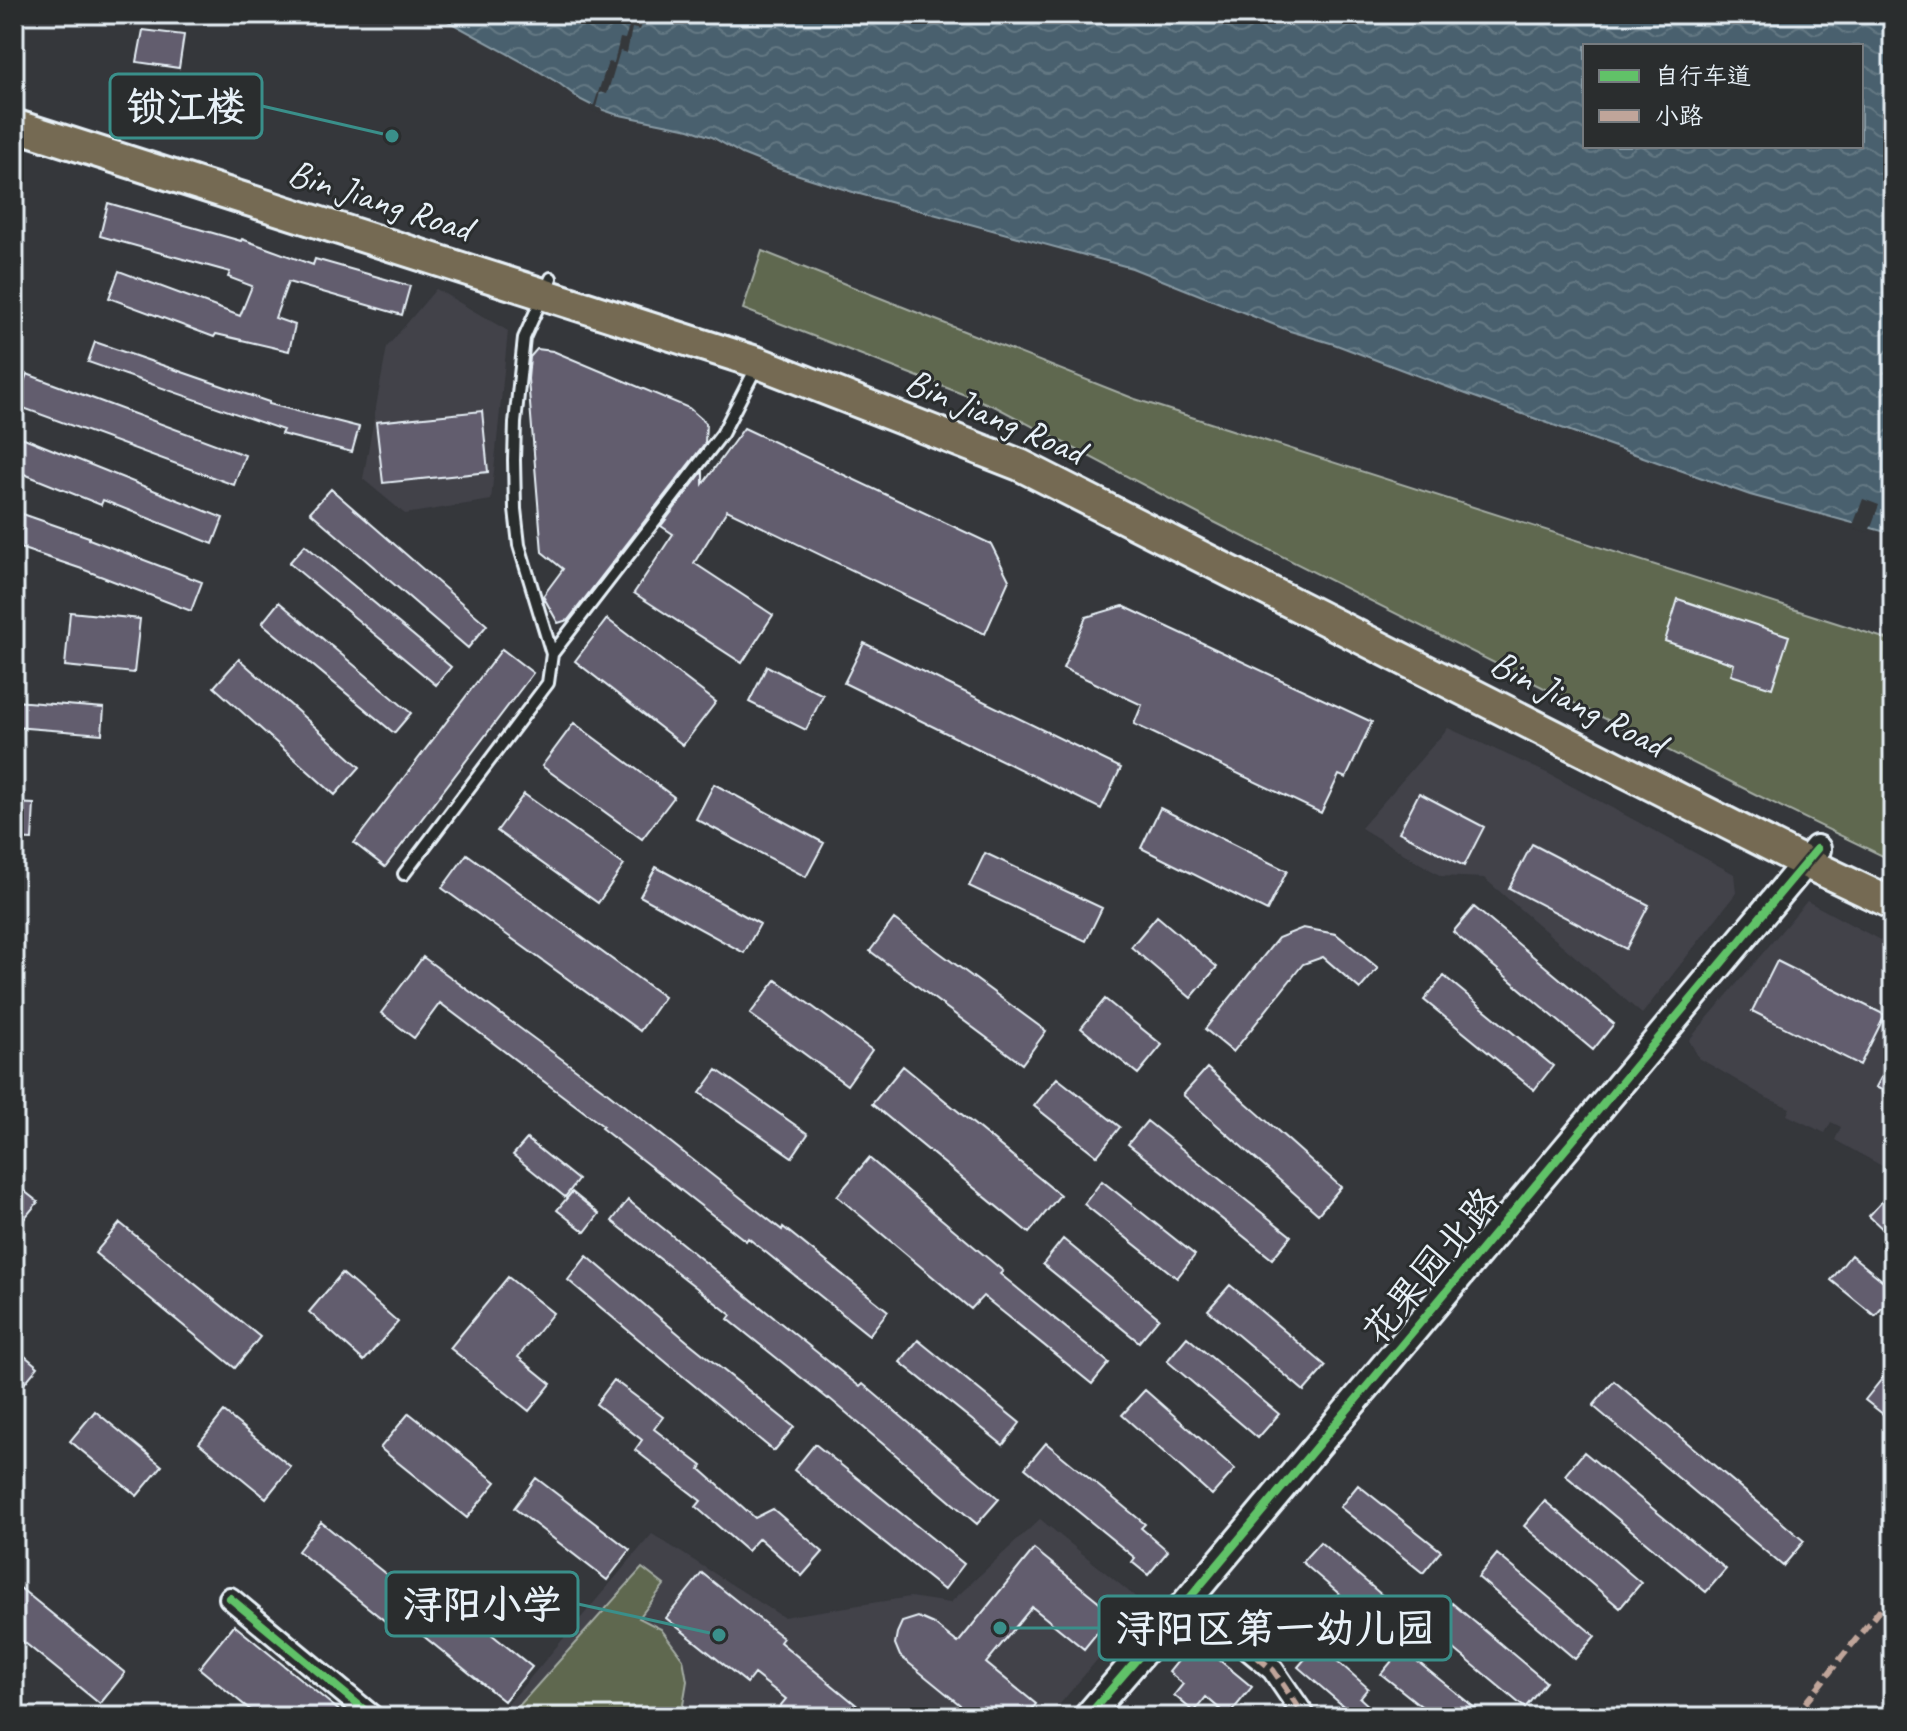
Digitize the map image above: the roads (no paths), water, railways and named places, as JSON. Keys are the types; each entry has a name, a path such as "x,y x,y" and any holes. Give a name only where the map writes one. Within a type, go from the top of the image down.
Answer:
{"main road":[{"name":"Bin Jiang Road","path":"14,109 765,346 1027,449 1811,856 1893,904"},
{"name":"Bin Jiang Road","path":"14,127 759,363 1020,465 1811,856 1893,885"}],"street":[{"name":"花果园北路","path":"1087,1717 1811,856"},
{"path":"230,1598 373,1717"},
{"path":"1188,1600 1273,1670 1305,1717"}],"lane":[{"path":"404,874 548,683 552,654 519,545 514,460 524,338 551,278"},
{"path":"552,654 722,434 759,363"}],"water":[{"path":"435,14 1893,14 1893,534 1750,495 1334,344 1290,331 1132,268 856,193 777,168 689,129 615,114 581,100 560,84"}],"place":[{"name":"锁江楼","path":"392,136"},
{"name":"浔阳区第一幼儿园","path":"1000,1628"},
{"name":"浔阳小学","path":"719,1635"}]}
